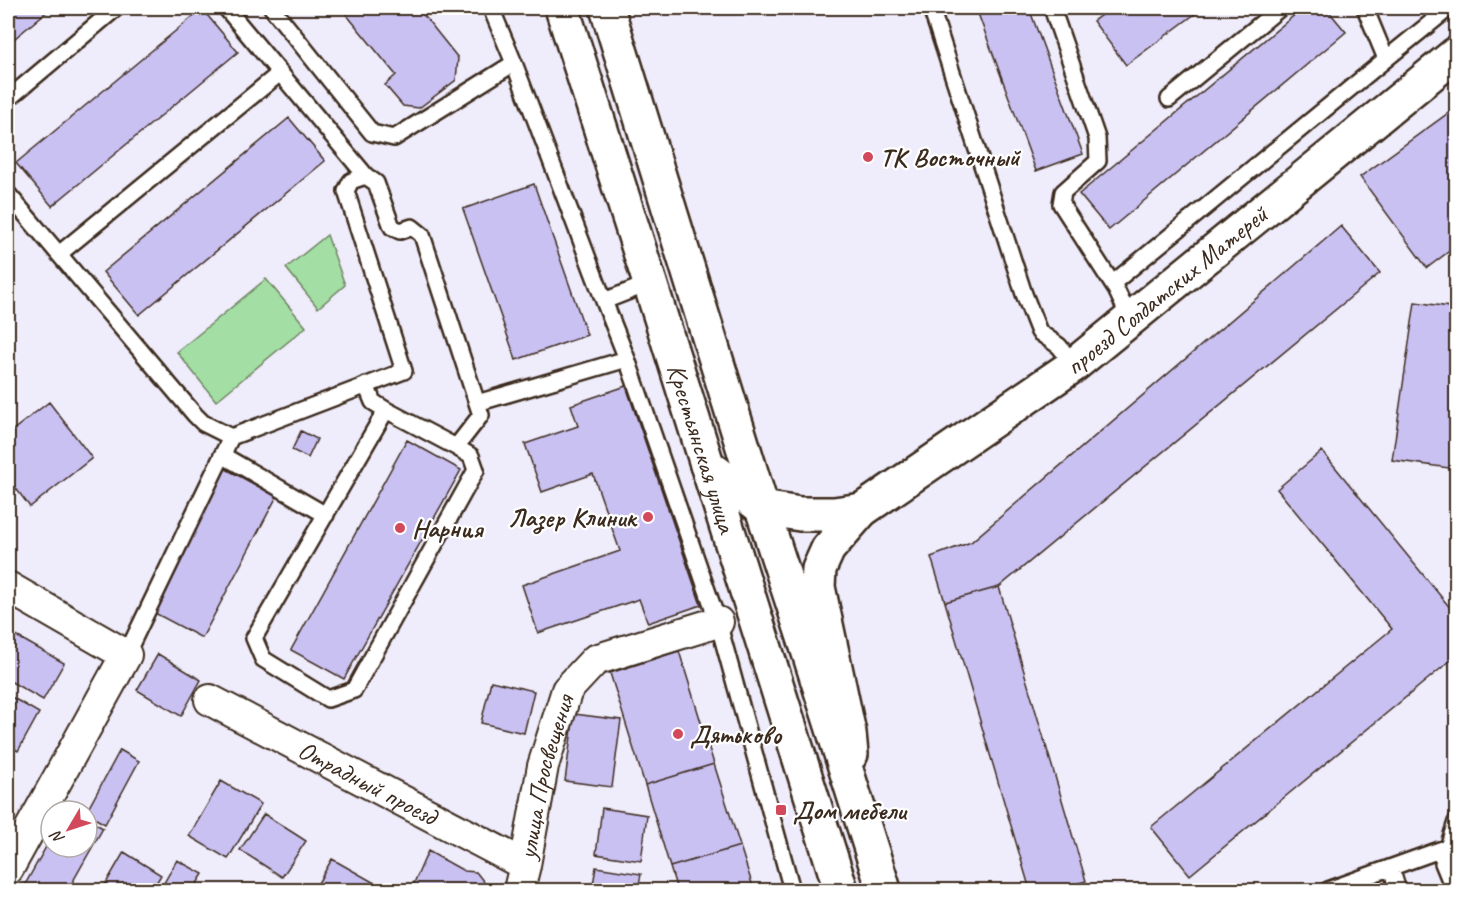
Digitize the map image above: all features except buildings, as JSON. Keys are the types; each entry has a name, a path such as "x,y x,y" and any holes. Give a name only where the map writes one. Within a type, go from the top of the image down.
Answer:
{"main road":[{"name":"Крестьянская улица","path":"562,8 841,891"},
{"name":"Крестьянская улица","path":"607,8 884,891"},
{"name":"проезд Солдатских Матерей","path":"854,795 849,733 818,587 819,569 828,549 862,510 1074,365 1456,54"},
{"path":"707,465 762,508"},
{"name":"проезд Солдатских Матерей","path":"762,508 800,514 834,514 862,510"}],"street":[{"path":"8,587 126,655 8,869"},
{"name":"улица Просвещения","path":"522,878 543,766 567,690 595,660 718,622"},
{"name":"Отрадный проезд","path":"210,700 522,878"}],"lane":[{"path":"8,99 116,8"},
{"path":"226,8 366,176 376,183 392,228 399,231 412,227 422,235 481,415 456,447"},
{"path":"272,8 372,133 394,138 514,63"},
{"path":"491,8 627,359 718,622 792,891"},
{"path":"931,8 1024,294 1039,332 1059,346 1074,365"},
{"path":"1052,8 1097,138 1098,161 1063,192 1061,204 1115,288 1130,319"},
{"path":"1169,99 1280,8"},
{"path":"1365,8 1386,59"},
{"path":"1115,288 1113,283 1449,8"},
{"path":"59,254 280,73"},
{"path":"126,655 231,437 404,371 346,191 351,181 366,176"},
{"path":"8,194 195,415 203,423 231,437"},
{"path":"604,301 650,283"},
{"path":"477,403 627,359"},
{"path":"366,385 374,402 471,456 476,470 354,690 328,699 263,659 254,638 386,410"},
{"path":"222,456 326,515"},
{"path":"1454,891 1443,862 1456,822"},
{"path":"1328,891 1448,847"},
{"path":"1390,868 1398,891"}],"green space":[{"path":"327,235 345,285 318,308 286,268"},
{"path":"266,279 306,327 216,401 177,352"}],"place":[{"name":"ТК Восточный","path":"868,157"},
{"name":"Лазер Клиник","path":"648,517"},
{"name":"Нарния","path":"400,528"},
{"name":"Дятьково","path":"678,734"},
{"name":"Дом мебели","path":"781,810"}]}
